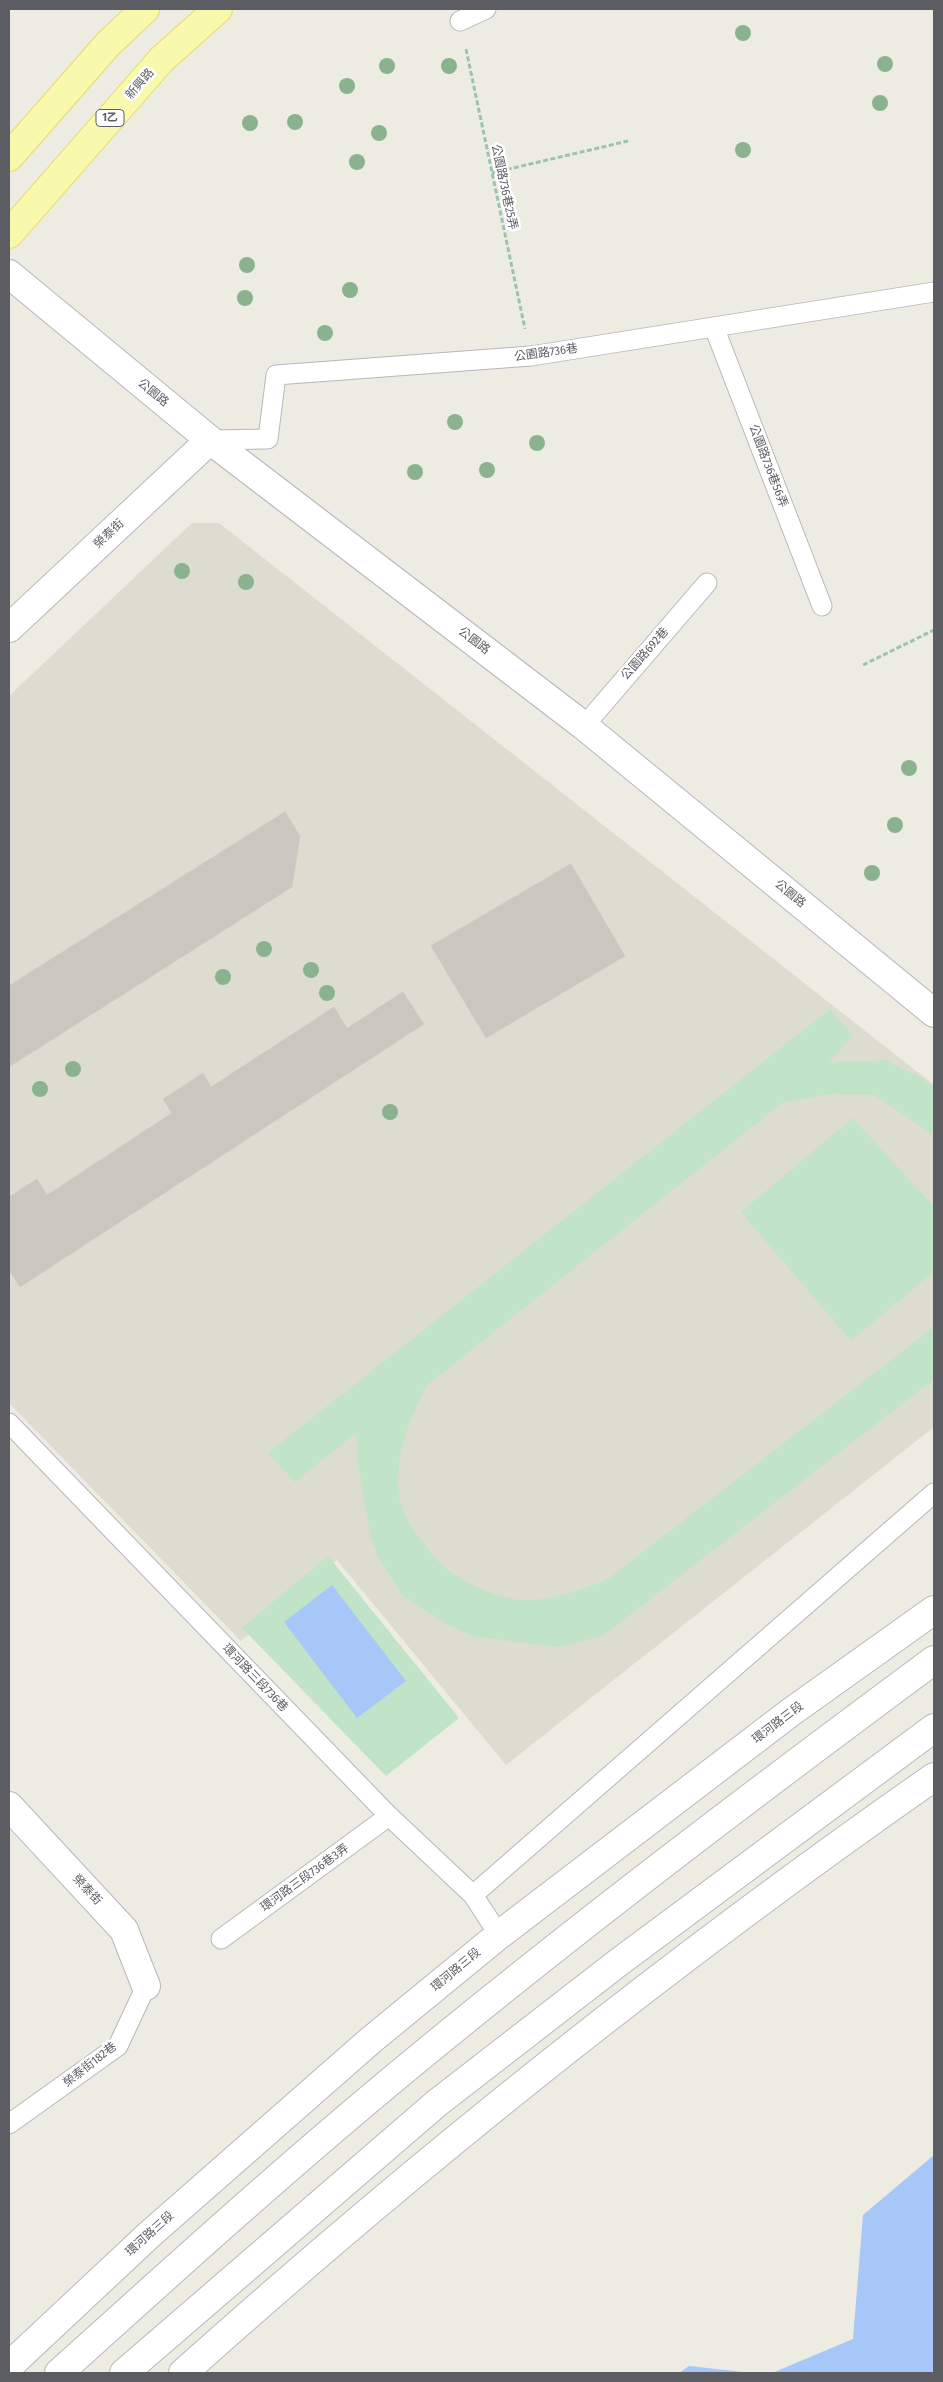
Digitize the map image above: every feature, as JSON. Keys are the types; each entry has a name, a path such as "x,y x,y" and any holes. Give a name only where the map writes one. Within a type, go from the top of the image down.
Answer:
{"main road":[{"path":"9,158 108,44 145,9"},
{"name":"新興路","path":"9,234 162,59 218,9"}],"street":[{"name":"公園路","path":"9,274 210,440 584,726 934,1013"},
{"name":"榮泰街","path":"9,628 210,440"},
{"name":"環河路三段","path":"9,2366 157,2228 371,2040 499,1935 791,1712 934,1610"},
{"path":"59,2373 181,2263 407,2068 593,1917 934,1660"},
{"path":"124,2373 437,2103 619,1962 934,1728"},
{"path":"183,2373 253,2311 494,2108 635,1996 860,1829 934,1777"},
{"name":"榮泰街","path":"9,1806 124,1930 146,1986"}],"lane":[{"path":"460,21 486,9"},
{"name":"公園路736巷","path":"210,440 268,439 276,375 531,356 934,292"},
{"name":"公園路736巷56弄","path":"714,327 822,606"},
{"name":"公園路692巷","path":"584,726 706,583"},
{"name":"環河路三段736巷","path":"9,1423 389,1816 473,1895 499,1935"},
{"path":"473,1895 934,1493"},
{"name":"環河路三段736巷3弄","path":"221,1939 389,1816"},
{"name":"榮泰街182巷","path":"9,2124 118,2046 146,1986"}],"path":[{"name":"公園路736巷25弄","path":"460,21 531,356"},
{"path":"492,173 628,141"},
{"path":"864,665 934,630"}],"shaded area":[{"path":"192,523 219,523 934,1085 934,1427 506,1765 337,1560 241,1641 9,1403 9,696"}],"green space":[{"path":"830,1009 853,1035 828,1063 885,1060 918,1076 934,1087 934,1135 874,1095 832,1094 782,1103 427,1385 415,1408 403,1443 398,1482 402,1508 425,1546 444,1567 457,1577 486,1590 515,1599 535,1600 556,1597 608,1579 934,1327 934,1379 604,1635 559,1647 476,1637 442,1622 403,1596 380,1561 371,1538 358,1467 356,1433 295,1482 268,1453"},
{"path":"853,1118 934,1207 934,1271 851,1341 741,1212"},
{"path":"328,1556 459,1718 386,1776 242,1628"}],"water":[{"path":"332,1585 406,1681 357,1718 284,1622"},
{"path":"934,2155 934,2373 772,2373 853,2339 863,2215"},
{"path":"689,2366 753,2373 679,2373"}],"building":[{"path":"285,812 300,836 292,887 9,1067 9,986"},
{"path":"571,864 625,956 486,1038 431,946"},
{"path":"403,992 424,1024 20,1287 9,1270 9,1197 37,1179 47,1195 172,1113 163,1099 203,1073 211,1087 334,1007 347,1028"}]}
